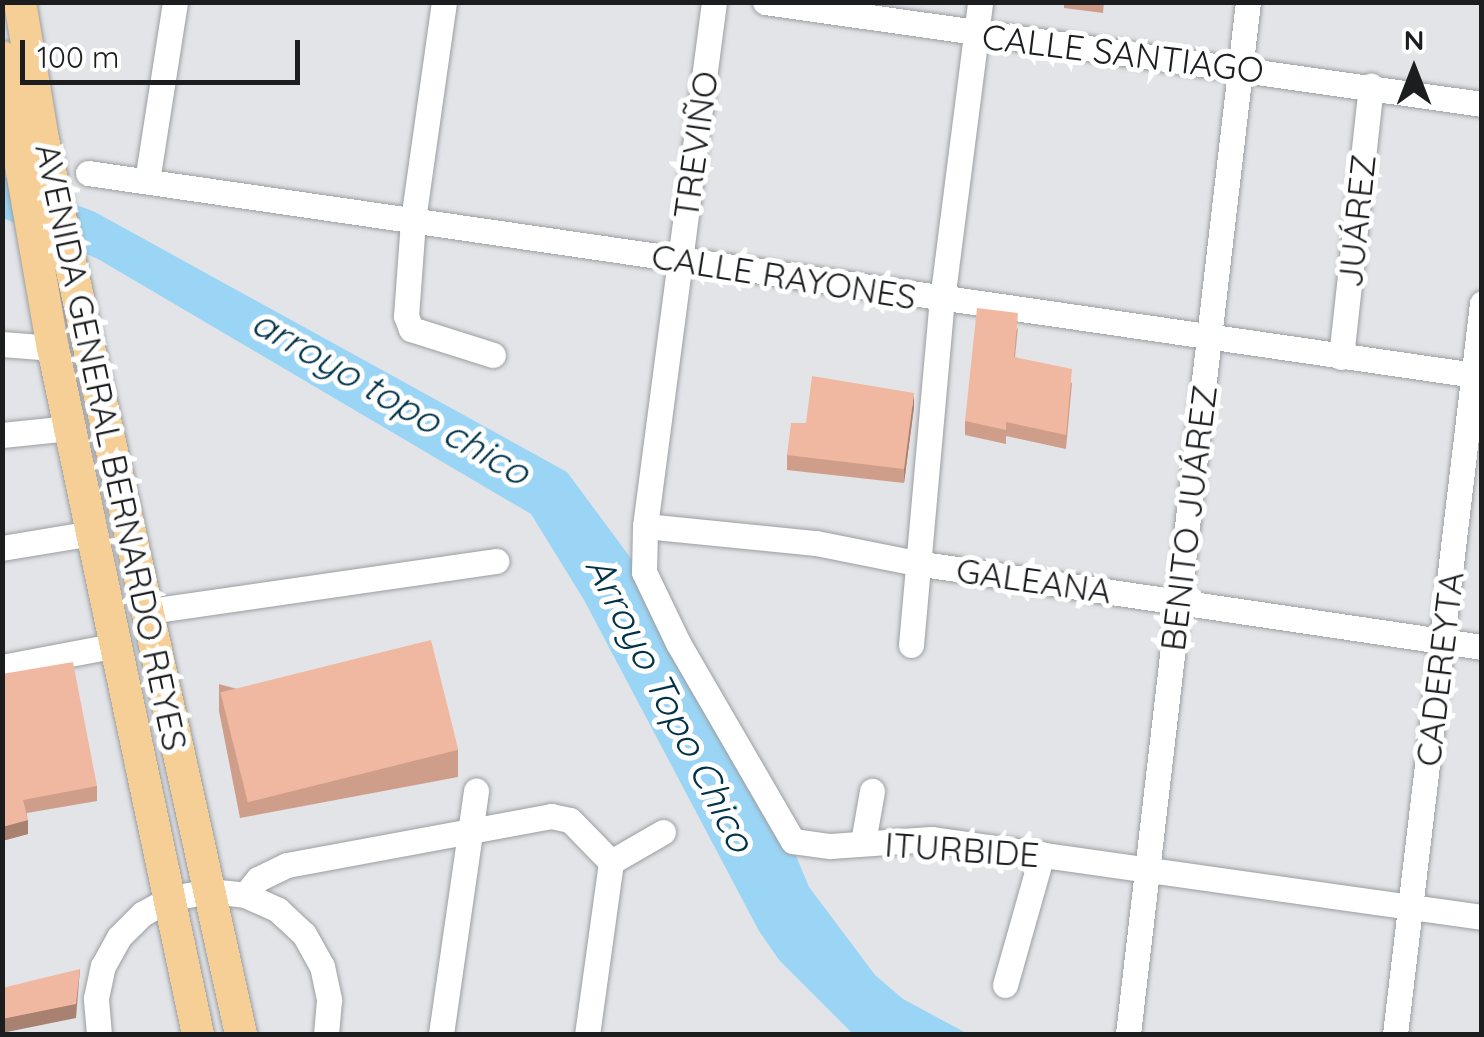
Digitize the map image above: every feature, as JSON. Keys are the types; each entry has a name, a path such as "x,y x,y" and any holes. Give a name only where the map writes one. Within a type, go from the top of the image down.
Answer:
{"main road":[{"name":"AVENIDA GENERAL BERNARDO REYES","path":"20,2 44,139 241,1034"},
{"name":"AVENIDA GENERAL BERNARDO REYES","path":"2,57 53,348 198,1034"}],"street":[{"path":"147,181 176,2"},
{"path":"444,2 413,222 406,316 411,329 494,355"},
{"name":"TREVIÑO","path":"645,526 714,2"},
{"name":"CALLE SANTIAGO","path":"765,2 1482,104"},
{"path":"911,644 942,300 980,2"},
{"name":"BENITO JUÁREZ","path":"1128,1034 1248,2"},
{"name":"JUÁREZ","path":"1341,357 1371,86"},
{"name":"CALLE RAYONES","path":"88,173 1478,376"},
{"name":"CADEREYTA","path":"1394,1034 1478,376 1482,303"},
{"path":"2,344 53,348"},
{"path":"2,435 70,428"},
{"name":"GALEANA","path":"645,526 816,544 916,563 1482,647"},
{"name":"ITURBIDE","path":"645,526 644,572 650,589 793,841 932,839 1482,917"},
{"path":"2,548 93,533"},
{"path":"149,610 496,560"},
{"path":"2,667 117,646"},
{"path":"863,842 872,790"},
{"path":"441,1034 476,791"},
{"path":"245,895 258,879 287,865 562,817 578,824 611,862 587,1034"},
{"path":"611,862 663,832"},
{"path":"1005,985 1042,854"},
{"path":"91,1033 96,998 111,952 142,914 170,898 210,890 245,895 278,910 304,934 322,966 329,1000 326,1034"}],"water":[{"path":"2,176 95,212 567,472 644,576 785,829 809,887 875,975 903,999 968,1034 853,1034 779,960 759,931 584,600 531,514 98,259 3,218"}],"building":[{"path":"977,308 1018,313 1014,357 1072,369 1066,435 1006,422 1006,430 965,421"},
{"path":"812,376 914,393 904,469 787,455 791,423 806,423"},
{"path":"431,640 458,750 248,802 220,692"},
{"path":"73,662 97,786 23,800 28,820 2,827 2,674"},
{"path":"80,969 76,1004 2,1019 2,988"}],"water label":[{"name":"arroyo topo chico","path":"391,397"},
{"name":"Arroyo Topo Chico","path":"670,704"}]}
